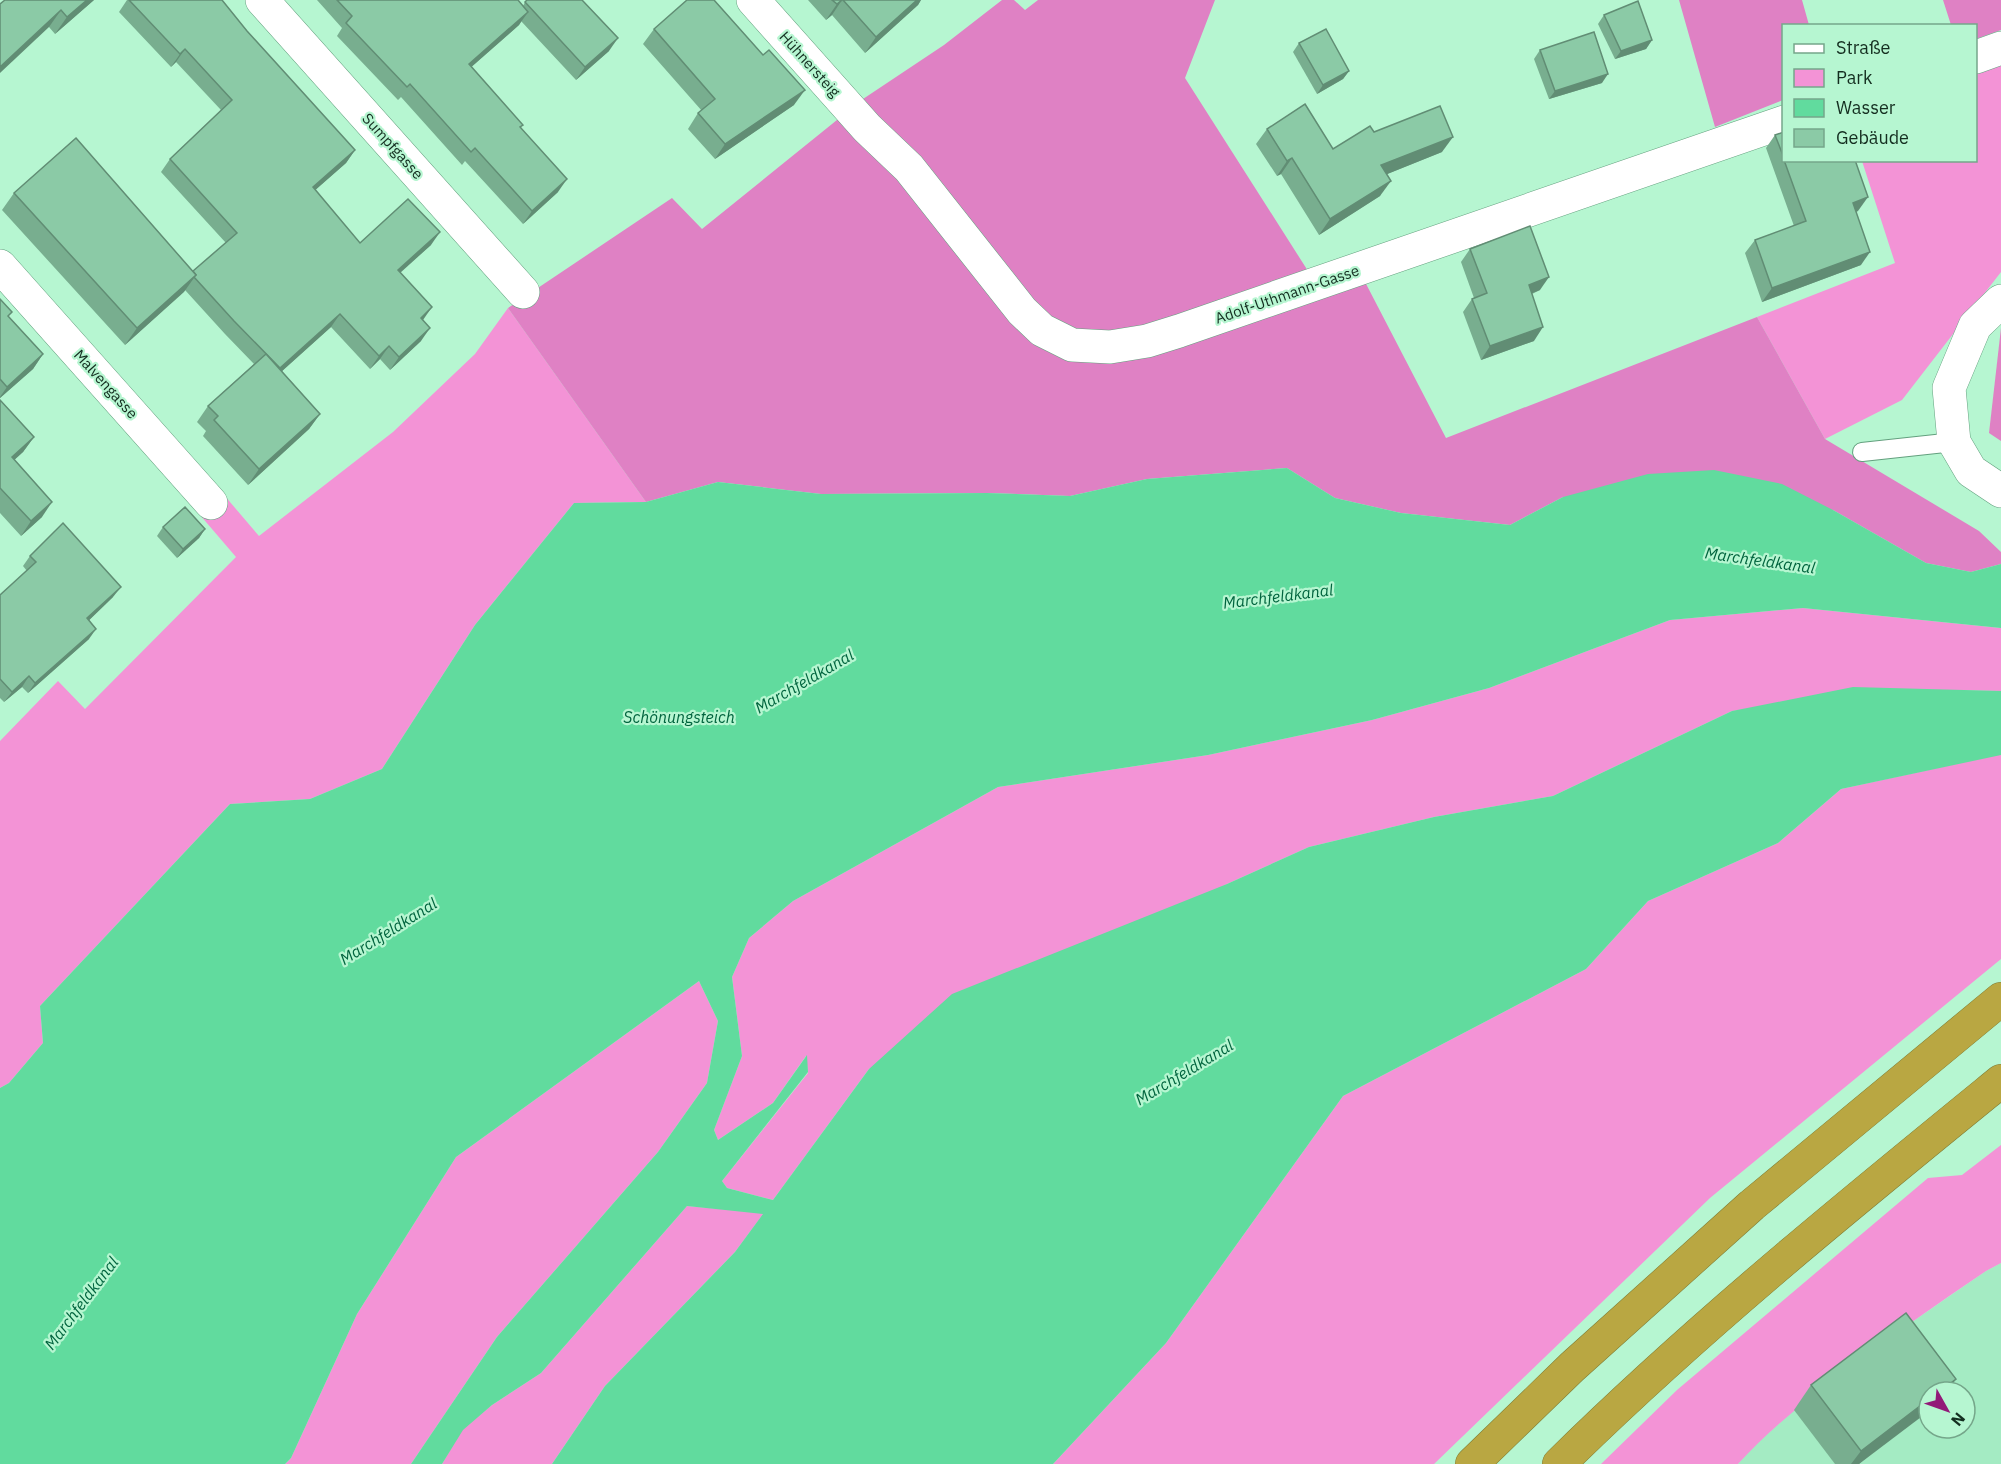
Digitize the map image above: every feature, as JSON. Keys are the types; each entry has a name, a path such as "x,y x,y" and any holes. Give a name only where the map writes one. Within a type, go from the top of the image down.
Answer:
{"highway":[{"path":"1472,1464 1572,1367 1752,1205 2001,999"},
{"path":"1559,1464 1640,1386 1729,1308 1856,1199 2001,1081"}],"street":[{"name":"Sumpfgasse","path":"262,0 523,292"},
{"name":"Hühnersteig","path":"753,0 867,128"},
{"path":"1977,57 2001,48"},
{"name":"Adolf-Uthmann-Gasse","path":"867,128 909,168 1022,311 1042,330 1072,345 1110,347 1147,341 1179,331 1782,123"},
{"name":"Malvengasse","path":"0,266 212,503"},
{"path":"2001,301 1975,327 1949,388 1954,442 1971,471 2001,491"}],"lane":[{"path":"1862,452 1954,442"}],"shaded area":[{"path":"1002,0 1014,0 1025,10 1038,0 1215,0 1185,78 1308,271 1364,280 1446,438 1757,317 1825,439 1979,531 2001,552 2001,564 1971,572 1926,563 1833,510 1563,497 1510,525 1401,513 1335,498 1287,468 1147,479 1070,496 987,493 821,494 718,482 646,502 508,308 672,198 702,229 863,99 944,45"},
{"path":"1679,0 1802,0 1809,24 1782,24 1782,100 1715,127"},
{"path":"1943,0 2001,0 2001,30 1977,39 1977,24 1951,24"},
{"path":"2001,328 2001,441 1989,433"},
{"path":"2001,1263 2001,1464 1738,1464 1753,1447 1794,1410 1889,1338"}],"green space":[{"path":"2001,60 2001,272 1902,400 1825,439 1757,317 1895,263 1862,162 1977,162 1977,69"},
{"path":"508,308 646,502 574,503 475,625 382,769 310,799 230,804 40,1006 43,1043 9,1083 0,1088 0,741 58,681 85,709 236,557 200,515 224,495 259,536 393,432 475,354"},
{"path":"1803,608 2001,628 2001,691 1953,690 1732,711 1553,796 1434,817 1309,847 1227,884 869,1069 773,1200 727,1188 722,1181 808,1073 806,1056 773,1103 718,1140 714,1130 742,1056 732,977 749,938 793,901 998,787 1208,755 1372,720 1489,688 1670,620"},
{"path":"2001,755 2001,959 1710,1198 1434,1464 1053,1464 1166,1343 1343,1096 1586,969 1648,901 1778,843 1841,789"},
{"path":"699,981 718,1021 707,1083 658,1152 497,1337 411,1464 285,1464 291,1458 357,1314 456,1157"},
{"path":"2001,1145 2001,1263 1931,1309 1827,1385 1774,1428 1738,1464 1601,1464 1677,1390 1928,1178 1962,1175"},
{"path":"687,1206 764,1213 735,1252 605,1386 552,1464 442,1464 462,1430 492,1405 541,1373"}],"water":[{"name":"Schönungsteich","path":"1287,468 1335,498 1401,513 1510,525 1563,497 1648,474 1714,470 1782,484 1926,563 1971,572 2001,564 2001,628 1803,608 1670,620 1489,688 1372,720 1208,755 998,787 793,901 749,938 732,977 742,1056 714,1130 718,1140 773,1103 807,1055 808,1072 722,1181 727,1188 773,1200 869,1069 952,994 1227,884 1309,847 1434,817 1553,796 1732,711 1853,687 2001,691 2001,755 1841,789 1778,843 1648,901 1586,969 1343,1096 1166,1343 1053,1464 552,1464 605,1386 735,1252 763,1214 687,1206 541,1373 492,1405 463,1430 442,1464 411,1464 497,1337 658,1152 707,1083 718,1021 699,981 456,1157 357,1314 291,1458 285,1464 0,1464 0,1088 9,1083 43,1043 40,1006 230,804 310,799 382,769 475,625 574,503 646,502 718,482 821,494 987,493 1070,496 1147,479"}],"building":[{"path":"5,0 87,0 67,17 61,10 0,67 0,4"},
{"path":"129,0 222,0 247,31 355,150 313,187 360,243 408,199 440,232 398,270 432,307 421,318 430,328 399,357 389,346 379,356 340,314 280,368 194,277 196,275 193,271 237,233 170,159 232,100 185,49 180,54"},
{"path":"337,0 518,0 528,12 469,64 523,125 520,127 567,179 532,211 475,148 471,152 410,84 407,87 346,23 352,16"},
{"path":"527,0 582,0 618,38 585,67 525,2"},
{"path":"687,0 714,0 763,55 769,50 805,90 725,144 698,113 715,99 654,29"},
{"path":"843,0 917,0 876,37"},
{"path":"1638,1 1652,40 1621,51 1604,15"},
{"path":"1326,29 1349,71 1323,85 1299,43"},
{"path":"1594,32 1608,74 1555,91 1540,50"},
{"path":"1305,104 1333,149 1370,126 1374,132 1440,106 1453,137 1381,165 1391,181 1330,219 1292,158 1287,161 1267,129"},
{"path":"1782,133 1782,153 1775,135"},
{"path":"76,138 196,275 137,328 14,193"},
{"path":"1785,162 1856,162 1868,197 1853,203 1870,252 1772,288 1755,240 1806,221"},
{"path":"1530,226 1549,277 1529,285 1543,327 1490,346 1472,299 1487,293 1470,249"},
{"path":"0,299 12,312 8,316 43,354 7,387 0,379"},
{"path":"266,354 320,414 259,469 214,420 218,416 208,406"},
{"path":"0,400 34,437 12,457 52,502 31,521 0,488"},
{"path":"185,507 205,529 183,549 163,527"},
{"path":"63,523 121,587 87,618 96,629 35,683 29,676 12,692 0,679 0,595 36,562 30,556"},
{"path":"1906,1313 1956,1379 1917,1380 1917,1408 1861,1451 1811,1385"}],"water label":[{"name":"Marchfeldkanal","path":"1760,560"},
{"name":"Marchfeldkanal","path":"1278,596"},
{"name":"Marchfeldkanal","path":"804,681"},
{"name":"Marchfeldkanal","path":"388,931"},
{"name":"Marchfeldkanal","path":"1184,1072"},
{"name":"Marchfeldkanal","path":"81,1303"}]}
